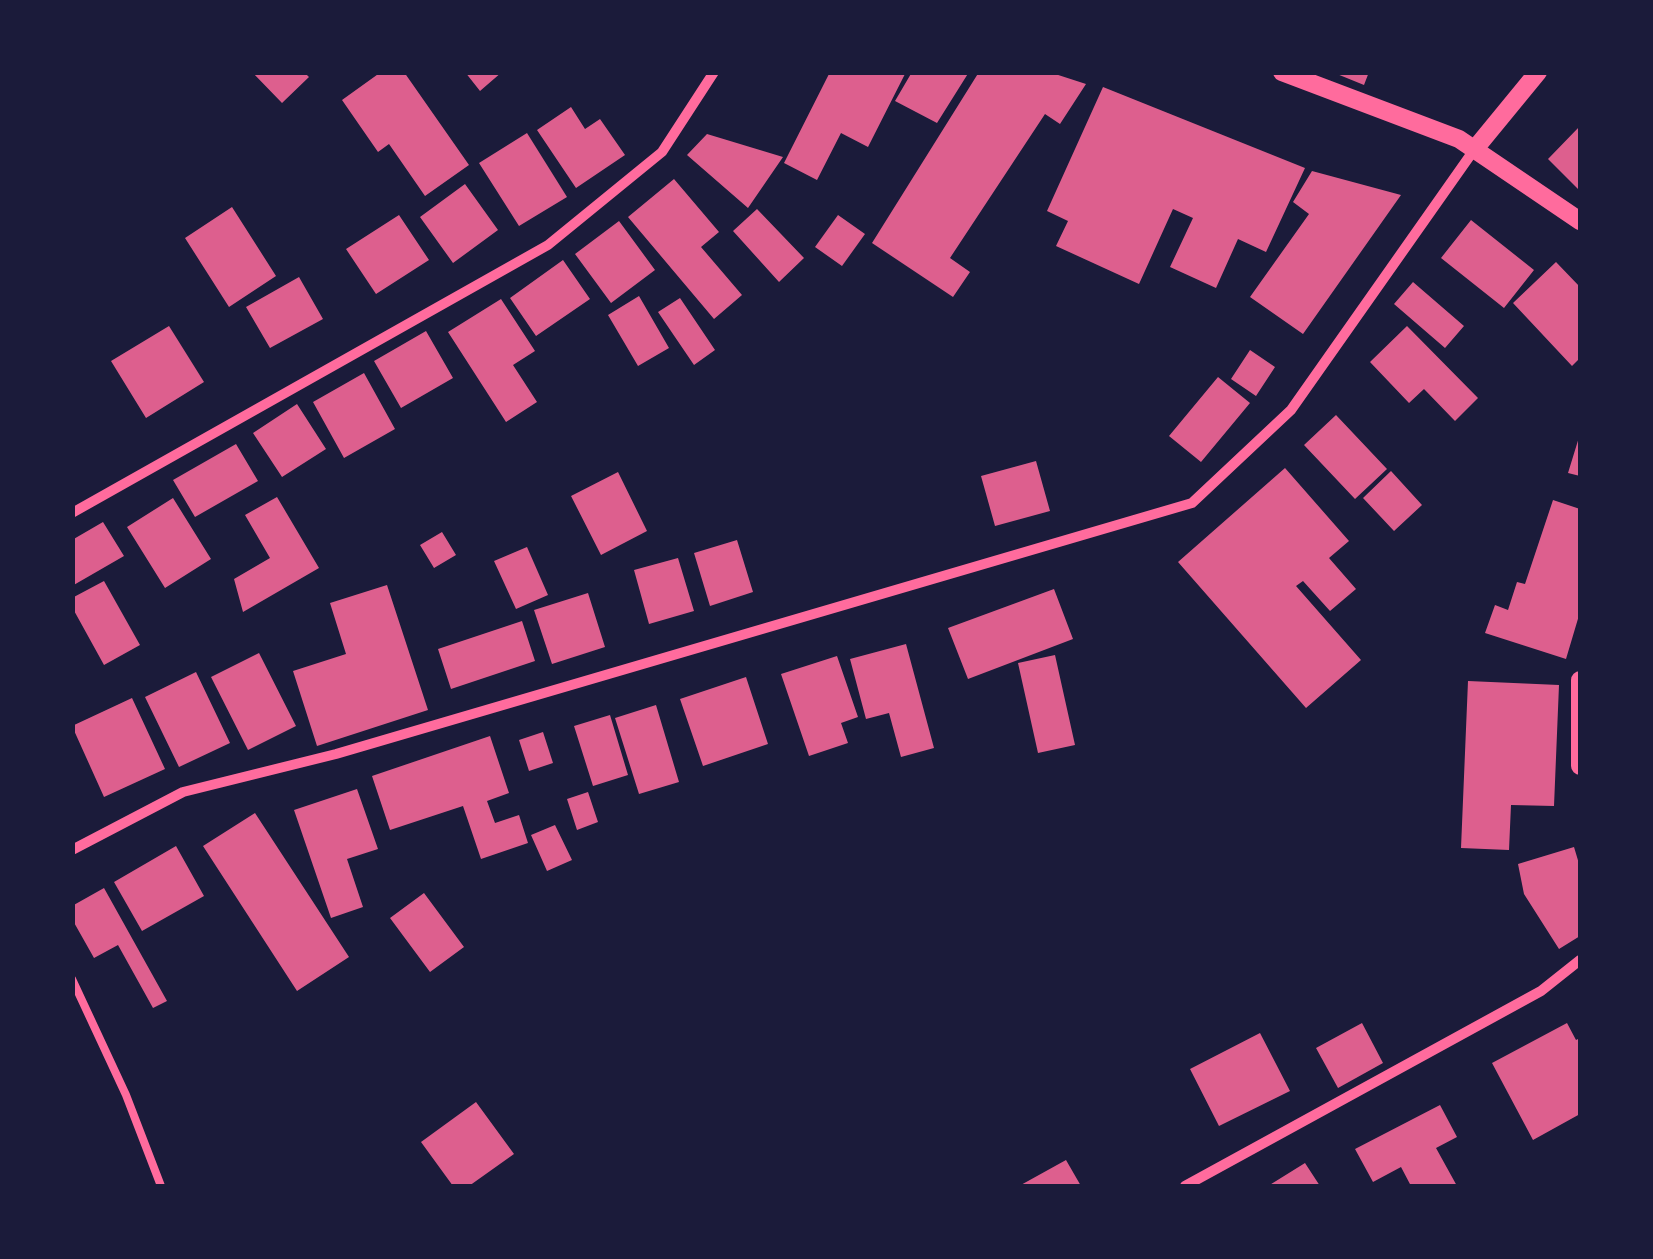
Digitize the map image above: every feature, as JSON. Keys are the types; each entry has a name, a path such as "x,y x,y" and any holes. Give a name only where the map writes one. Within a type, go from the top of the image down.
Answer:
{"street":[{"path":"72,514 548,245 662,152 714,72"},
{"path":"1282,72 1459,140 1580,221"},
{"path":"72,850 183,792 336,754 1192,503 1291,410 1474,150 1538,72"},
{"path":"1580,680 1580,766"},
{"path":"1186,1186 1541,991 1580,960"}],"lane":[{"path":"72,980 126,1095 161,1186"}],"building":[{"path":"252,72 304,72 309,77 282,103"},
{"path":"381,72 404,72 469,165 425,196 389,144 378,152 342,100"},
{"path":"465,72 502,72 480,91"},
{"path":"830,72 906,72 868,147 841,133 817,180 784,163"},
{"path":"912,72 969,72 937,123 895,101"},
{"path":"979,72 1049,72 1086,84 1060,124 1045,114 950,258 970,272 953,297 872,243"},
{"path":"1332,72 1369,72 1364,85"},
{"path":"1103,87 1305,168 1266,252 1238,239 1216,288 1170,267 1193,218 1173,209 1139,284 1056,246 1068,221 1047,211"},
{"path":"571,107 585,129 600,119 625,155 576,188 537,130"},
{"path":"1580,126 1580,191 1548,159"},
{"path":"527,133 567,197 519,226 479,163"},
{"path":"707,134 783,157 748,208 687,155"},
{"path":"1312,171 1401,195 1303,334 1250,297 1309,214 1293,202"},
{"path":"674,179 719,232 701,247 742,295 714,319 628,217"},
{"path":"465,184 498,230 453,263 420,217"},
{"path":"232,207 276,276 229,307 185,238"},
{"path":"757,209 804,258 779,282 733,231"},
{"path":"399,215 429,260 376,294 346,249"},
{"path":"838,215 865,234 842,266 815,247"},
{"path":"1471,220 1534,270 1504,308 1441,258"},
{"path":"619,221 655,270 611,303 575,254"},
{"path":"563,260 590,299 536,336 510,298"},
{"path":"1556,262 1580,287 1580,358 1572,366 1513,303"},
{"path":"299,277 323,319 270,348 246,307"},
{"path":"1413,282 1464,326 1445,348 1394,304"},
{"path":"639,296 669,348 638,366 608,315"},
{"path":"680,298 715,350 694,365 658,312"},
{"path":"501,299 535,351 513,365 537,402 506,422 448,332"},
{"path":"169,326 204,382 146,418 111,361"},
{"path":"1407,326 1478,398 1455,421 1424,389 1409,403 1370,362"},
{"path":"426,331 453,378 401,408 374,361"},
{"path":"1250,350 1275,367 1256,396 1231,379"},
{"path":"364,373 395,429 344,458 313,402"},
{"path":"1218,377 1250,403 1201,462 1169,436"},
{"path":"297,404 326,449 282,477 253,433"},
{"path":"1336,415 1387,469 1355,499 1304,445"},
{"path":"1580,434 1580,476 1568,473"},
{"path":"236,444 258,481 195,517 173,480"},
{"path":"1036,461 1050,511 995,526 981,476"},
{"path":"1285,468 1349,541 1329,558 1356,589 1330,611 1303,581 1296,586 1361,660 1306,708 1178,562"},
{"path":"1391,471 1422,505 1394,531 1363,498"},
{"path":"618,472 647,531 601,555 571,496"},
{"path":"277,497 319,568 243,612 234,579 270,558 245,515"},
{"path":"173,498 211,559 165,588 127,527"},
{"path":"1553,500 1580,509 1580,612 1566,659 1485,633 1495,605 1508,610 1517,582 1525,584"},
{"path":"103,522 124,556 72,586 72,540"},
{"path":"442,532 456,555 434,568 420,545"},
{"path":"737,540 753,592 710,606 694,553"},
{"path":"527,547 548,595 516,609 494,561"},
{"path":"678,558 694,611 649,624 634,570"},
{"path":"104,581 140,645 104,665 72,607 72,598"},
{"path":"387,585 428,710 317,746 293,671 346,654 330,603"},
{"path":"1054,589 1073,639 968,679 948,628"},
{"path":"588,593 605,647 552,664 534,610"},
{"path":"522,621 535,661 451,689 438,649"},
{"path":"906,644 934,748 901,757 889,713 866,719 850,659"},
{"path":"259,653 296,726 248,750 211,677"},
{"path":"1055,655 1075,745 1038,753 1018,663"},
{"path":"837,656 858,717 841,723 848,743 809,756 781,674"},
{"path":"196,672 230,743 179,767 145,697"},
{"path":"746,677 768,744 703,766 680,699"},
{"path":"1468,681 1559,685 1554,806 1511,805 1509,850 1461,848"},
{"path":"132,698 165,769 104,797 72,726"},
{"path":"656,705 679,782 639,794 615,718"},
{"path":"610,715 628,775 593,786 574,726"},
{"path":"543,732 553,763 529,771 519,740"},
{"path":"490,736 509,793 487,801 495,823 519,815 528,843 481,859 463,806 390,830 372,776"},
{"path":"357,789 378,849 347,859 363,907 331,918 294,810"},
{"path":"588,792 598,822 577,830 567,799"},
{"path":"255,813 349,957 297,991 203,846"},
{"path":"555,825 572,860 547,871 531,835"},
{"path":"176,846 204,896 142,931 114,882"},
{"path":"1574,847 1580,867 1580,936 1559,949 1524,894 1518,864"},
{"path":"104,888 167,1001 153,1008 118,945 94,958 72,919 72,906"},
{"path":"424,893 464,947 430,972 390,918"},
{"path":"1362,1023 1383,1063 1338,1088 1316,1048"},
{"path":"1567,1023 1576,1040 1580,1038 1580,1114 1533,1140 1492,1063"},
{"path":"1260,1033 1290,1091 1219,1126 1190,1069"},
{"path":"476,1102 514,1154 469,1186 453,1186 421,1142"},
{"path":"1440,1105 1457,1137 1436,1148 1457,1186 1411,1186 1401,1167 1373,1182 1355,1149"},
{"path":"1066,1160 1081,1186 1019,1186"},
{"path":"1305,1163 1320,1186 1268,1186"}]}
